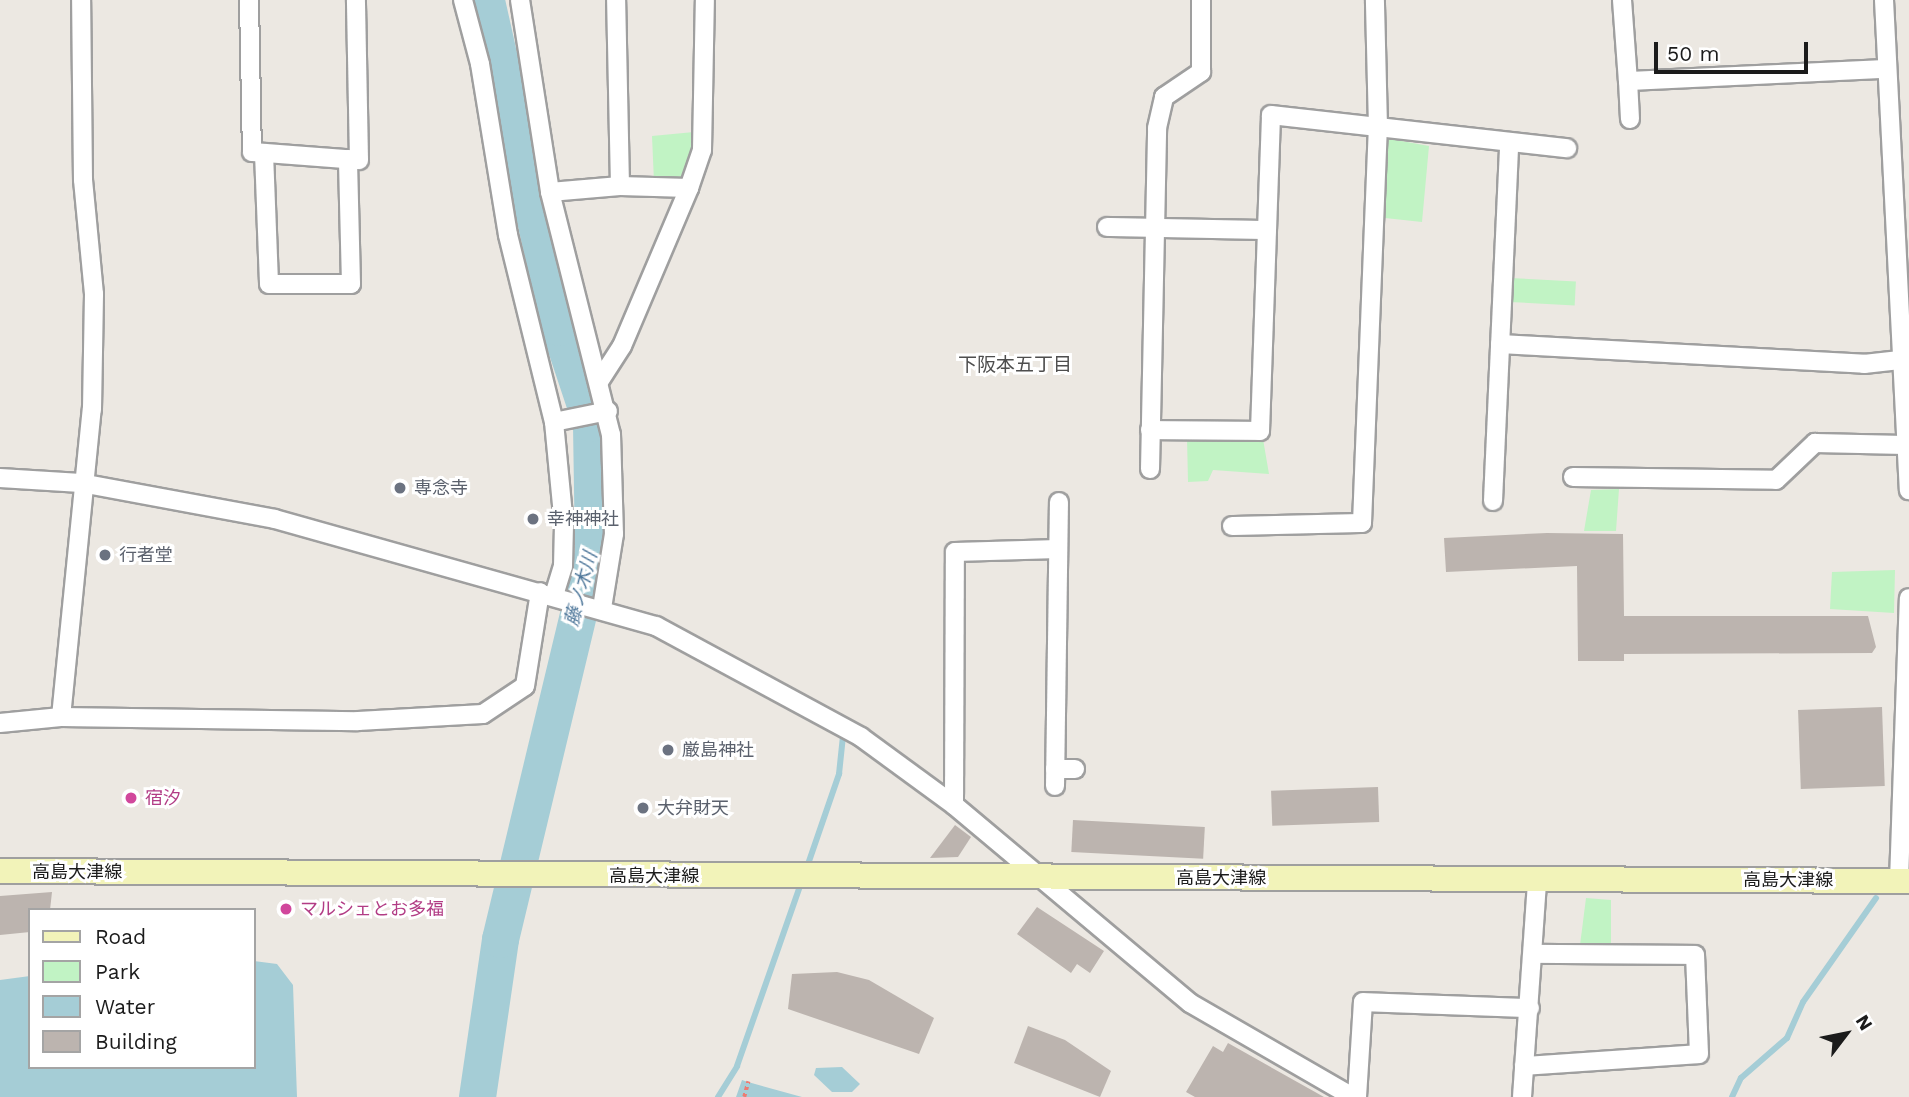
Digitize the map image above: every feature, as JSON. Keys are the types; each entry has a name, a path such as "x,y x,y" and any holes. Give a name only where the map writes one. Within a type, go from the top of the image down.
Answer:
{"main road":[{"name":"高島大津線","path":"0,871 1904,881"}],"street":[{"path":"61,717 81,483 92,409 94,294 83,180 81,0"},
{"path":"249,0 252,152 359,160 356,0"},
{"path":"0,723 61,717 358,721 483,714 525,686 563,566 564,525 554,422 508,235 480,64 463,0"},
{"path":"520,0 550,192 608,411 614,534 598,607"},
{"path":"616,0 620,186"},
{"path":"600,380 622,346 689,188 702,150 705,0"},
{"path":"1150,468 1157,128 1164,97 1201,72 1200,0"},
{"path":"1231,526 1362,523 1378,127 1376,0"},
{"path":"1622,0 1630,119"},
{"path":"1884,0 1909,490"},
{"path":"1628,81 1887,69"},
{"path":"1150,430 1260,431 1270,115 1567,148"},
{"path":"1493,500 1508,142"},
{"path":"264,153 269,284 351,284 348,159"},
{"path":"550,192 620,186 689,188"},
{"path":"1107,227 1267,230"},
{"path":"1500,344 1904,361"},
{"path":"554,422 608,411"},
{"path":"1573,477 1776,480 1815,443 1905,445"},
{"path":"0,478 81,483 275,519 598,607 656,626 812,710 954,805 1032,877 1190,1003 1355,1097 1363,1002 1531,1008"},
{"path":"1059,502 1055,778 1075,769"},
{"path":"954,805 955,552 1058,549"},
{"path":"1904,881 1909,598"},
{"path":"1522,1097 1531,1008 1537,880"},
{"path":"1524,1066 1699,1054 1695,955 1533,954"}],"path":[{"path":"744,1097 748,1082"}],"green space":[{"path":"694,132 686,184 654,182 652,136"},
{"path":"1385,138 1429,146 1422,222 1385,218"},
{"path":"1510,278 1576,281 1575,305 1509,302"},
{"path":"1187,438 1263,439 1269,474 1213,470 1208,481 1188,482"},
{"path":"1619,489 1616,531 1584,531 1591,490"},
{"path":"1895,570 1894,613 1830,609 1832,572"},
{"path":"1586,898 1611,900 1611,950 1580,945"}],"water":[{"path":"256,961 277,964 293,985 297,1097 0,1097 0,980 28,976 28,1069 256,1069"},
{"path":"842,1067 860,1084 852,1092 832,1092 814,1075 816,1068"},
{"path":"742,1080 748,1082 802,1097 736,1097"}],"building":[{"path":"1547,533 1623,534 1624,616 1868,616 1876,647 1872,653 1624,654 1624,661 1578,661 1577,566 1446,572 1444,538"},
{"path":"1882,707 1885,786 1801,789 1798,710"},
{"path":"1378,787 1379,822 1272,826 1271,791"},
{"path":"1073,820 1205,827 1203,859 1071,852"},
{"path":"955,825 971,837 958,857 930,858"},
{"path":"52,892 50,908 28,908 28,932 0,935 0,896"},
{"path":"1037,907 1104,951 1090,973 1077,964 1071,973 1017,934"},
{"path":"837,972 869,980 934,1018 919,1054 788,1009 792,974"},
{"path":"1028,1026 1065,1040 1111,1071 1100,1097 1014,1063"},
{"path":"1228,1043 1324,1097 1195,1097 1186,1092 1213,1046 1223,1052"}],"waterway":[{"name":"藤ノ木川","path":"477,1097 500,939 593,552 591,423 559,327 486,0"},
{"path":"806,870 839,774 843,738"},
{"path":"718,1097 737,1066 802,880"},
{"path":"1732,1097 1741,1078 1787,1038 1803,1002 1876,898"}],"place":[{"name":"専念寺","path":"400,488"},
{"name":"幸神神社","path":"533,519"},
{"name":"行者堂","path":"105,555"},
{"name":"厳島神社","path":"668,750"},
{"name":"宿汐","path":"131,798"},
{"name":"大弁財天","path":"643,808"},
{"name":"マルシェとお多福","path":"286,909"}],"district":[{"name":"下阪本五丁目","path":"1015,365"}]}
